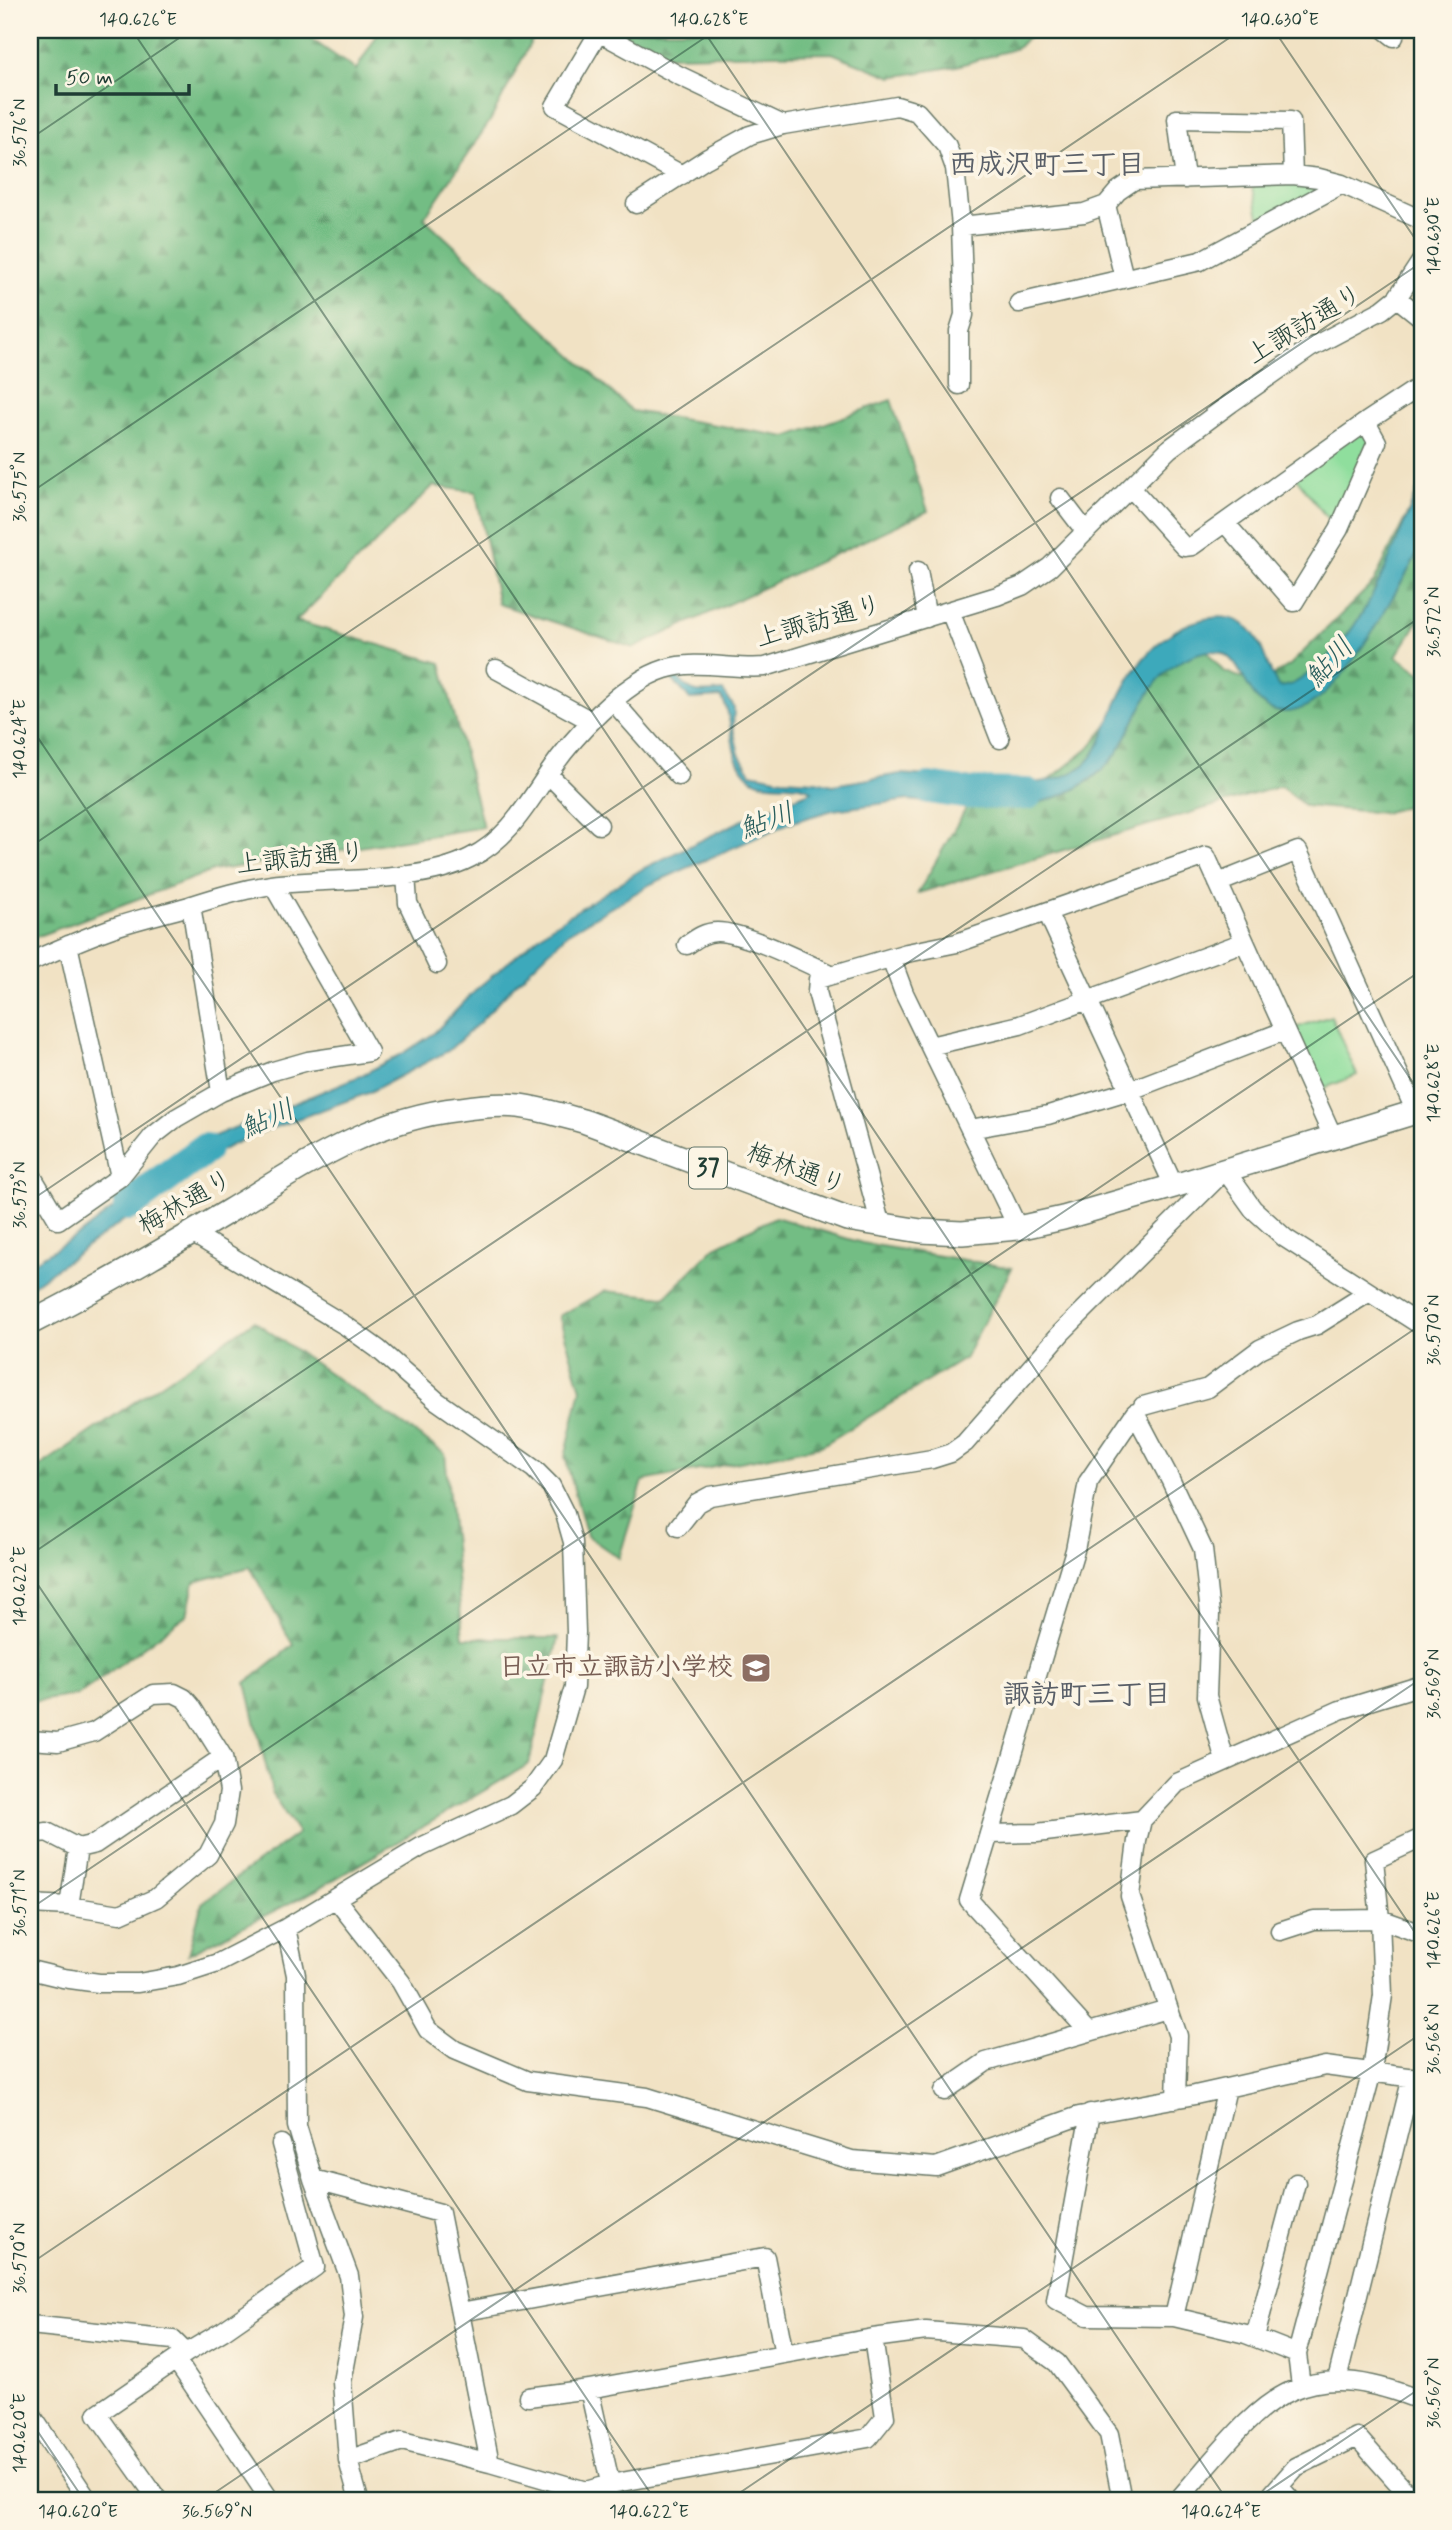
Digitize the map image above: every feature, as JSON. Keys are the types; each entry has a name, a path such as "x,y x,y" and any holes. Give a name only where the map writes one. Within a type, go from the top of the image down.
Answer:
{"main road":[{"name":"梅林通り","path":"30,1323 359,1136 404,1118 439,1111 480,1106 517,1106 586,1122 847,1219 881,1226 962,1233 1018,1228 1174,1186 1419,1111"}],"street":[{"path":"682,175 555,106 597,31 678,75 783,125"},
{"path":"636,204 750,135 783,125 897,106 917,111 947,146 955,168 961,226 964,315 959,331 959,385"},
{"path":"1185,179 1177,119 1292,121 1293,174"},
{"path":"961,226 1084,213 1107,205 1118,191 1134,180 1293,174 1342,184 1417,218 1422,215"},
{"path":"1019,303 1200,261 1342,184"},
{"path":"1107,205 1124,278"},
{"name":"上諏訪通り","path":"30,962 117,926 223,894 273,885 406,875 470,859 490,846 519,818 548,774 591,721 613,701 664,669 683,666 746,669 765,667 950,611 1022,586 1050,567 1169,449 1270,374 1310,348 1382,310 1397,298 1422,260"},
{"path":"1397,298 1422,318"},
{"path":"1131,488 1184,547 1192,546 1422,385"},
{"path":"1226,524 1294,602 1339,529 1377,442 1366,422"},
{"path":"1060,498 1086,532"},
{"path":"918,571 927,618"},
{"path":"950,611 1000,739"},
{"path":"496,669 591,721"},
{"path":"613,701 679,776"},
{"path":"548,774 599,825"},
{"path":"1218,883 1298,851 1419,1111"},
{"path":"881,1226 817,992 818,979 957,943 1206,856 1333,1137"},
{"path":"406,875 408,903 437,964"},
{"path":"30,1173 58,1220 120,1177 153,1136 176,1118 221,1092 273,1071 308,1061 369,1052 273,885"},
{"path":"191,905 221,1092"},
{"path":"1047,912 1174,1186"},
{"path":"687,945 701,935 715,932 735,934 832,975"},
{"path":"930,1046 1020,1025 1244,942"},
{"path":"68,945 120,1177"},
{"path":"891,958 904,993 1018,1228"},
{"path":"970,1129 1048,1115 1131,1090 1284,1031"},
{"path":"678,1527 697,1503 710,1496 932,1459 951,1453 965,1443 1061,1333 1225,1170 1253,1209 1284,1238 1422,1326"},
{"path":"30,1970 87,1981 138,1983 178,1976 218,1963 286,1928 422,1847 511,1805 533,1788 553,1760 574,1687 576,1632 573,1542 565,1514 551,1486 534,1469 437,1401 378,1349 346,1326 191,1233"},
{"path":"1143,1406 1208,1388 1260,1349 1317,1325 1368,1293"},
{"path":"1088,2031 969,1900 1075,1550 1088,1482 1135,1413 1203,1549 1210,1614 1207,1696 1225,1761"},
{"path":"1175,2099 1178,2036 1130,1895 1142,1820 1177,1783 1340,1710 1422,1685"},
{"path":"30,1740 58,1742 94,1732 153,1694 174,1693 184,1698 191,1706 223,1757 229,1791 224,1824 208,1855 156,1898 120,1914 69,1906 30,1905"},
{"path":"30,1835 47,1832 78,1848 95,1844 223,1757"},
{"path":"989,1834 1037,1833 1142,1820"},
{"path":"1301,2386 1297,2354 1372,2071 1383,1995 1374,1860 1422,1838"},
{"path":"69,1906 78,1848"},
{"path":"336,1899 401,1982 428,2030 455,2049 527,2081 647,2097 852,2160 936,2168 1090,2113 1175,2099 1325,2066 1417,2078 1337,2380"},
{"path":"1280,1931 1314,1920 1380,1919 1422,1934"},
{"path":"286,1928 296,1975 297,2126 313,2179 349,2276 354,2317 342,2382 348,2460 359,2500"},
{"path":"944,2091 986,2062 1168,2010"},
{"path":"1174,2317 1227,2088"},
{"path":"1090,2113 1056,2300 1087,2316 1174,2317 1255,2337 1297,2354"},
{"path":"158,2500 97,2414 314,2267 281,2144"},
{"path":"313,2179 440,2213 490,2463"},
{"path":"1255,2337 1296,2183"},
{"path":"460,2312 765,2257 784,2354"},
{"path":"30,2325 173,2340 270,2500"},
{"path":"528,2397 926,2331 1024,2339 1057,2363 1109,2434 1122,2500"},
{"path":"348,2460 402,2441 586,2491 612,2492 868,2438 886,2417 873,2338"},
{"path":"1178,2500 1251,2418 1284,2393 1301,2386 1337,2380 1374,2384 1422,2401"},
{"path":"589,2389 612,2492"},
{"path":"30,2413 88,2500"},
{"path":"1267,2500 1296,2467 1357,2437 1413,2500"},
{"path":"1279,2486 1291,2500"}],"green space":[{"path":"30,30 298,30 356,70 380,30 537,30 490,121 424,218 632,411 787,437 891,400 928,511 634,648 498,604 476,492 433,486 296,621 441,663 483,827 212,871 30,939"},
{"path":"607,30 1035,30 1017,48 957,66 892,77 832,53 666,56"},
{"path":"1251,178 1342,184 1261,226"},
{"path":"1366,422 1377,442 1337,531 1294,475"},
{"path":"1422,484 1422,616 1396,656 1422,674 1422,801 1384,813 1305,806 1281,786 918,893 968,805 976,797 1012,793 1049,780 1089,748 1124,706 1199,642 1223,671 1258,684 1290,665 1374,582"},
{"path":"1331,1016 1357,1075 1315,1092 1289,1030"},
{"path":"775,1217 862,1243 1012,1268 965,1358 821,1446 643,1481 619,1558 587,1536 565,1457 581,1389 559,1316 605,1291 665,1297 715,1247"},
{"path":"254,1321 445,1454 463,1638 558,1638 529,1764 316,1890 188,1954 202,1903 298,1833 273,1795 246,1683 293,1645 250,1567 194,1582 187,1615 78,1695 30,1702 30,1473"}],"water":[{"path":"1422,480 1423,531 1414,560 1361,650 1330,689 1312,703 1294,711 1276,711 1262,704 1252,693 1228,656 1216,651 1199,653 1175,665 1160,678 1121,747 1101,771 1086,783 1052,799 1033,804 976,808 991,780 1027,783 1051,780 1074,772 1089,761 1097,750 1134,672 1156,646 1184,626 1213,618 1235,620 1246,626 1257,639 1279,687 1298,681 1308,674 1330,656 1364,611 1390,559"},
{"path":"675,674 695,692 723,691 734,707 733,728 739,754 751,773 833,785 900,774 976,779 963,807 909,800 833,810 789,823 651,884 568,933 448,1051 368,1093 248,1137 210,1156 180,1178 164,1167 195,1144 360,1076 402,1054 433,1034 480,986 549,928 642,869 747,818 812,791 798,786 764,783 750,777 737,759 729,717 721,697 690,699 668,675"},
{"path":"157,1175 172,1186 30,1287 30,1264 80,1234"}],"waterway":[{"name":"鮎川","path":"929,788 964,793 1027,794"},
{"name":"鮎川","path":"129,1205 205,1149"}],"place":[{"name":"日立市立諏訪小学校","path":"756,1668"}],"district":[{"name":"西成沢町三丁目","path":"1047,165"},
{"name":"諏訪町三丁目","path":"1087,1695"}]}
